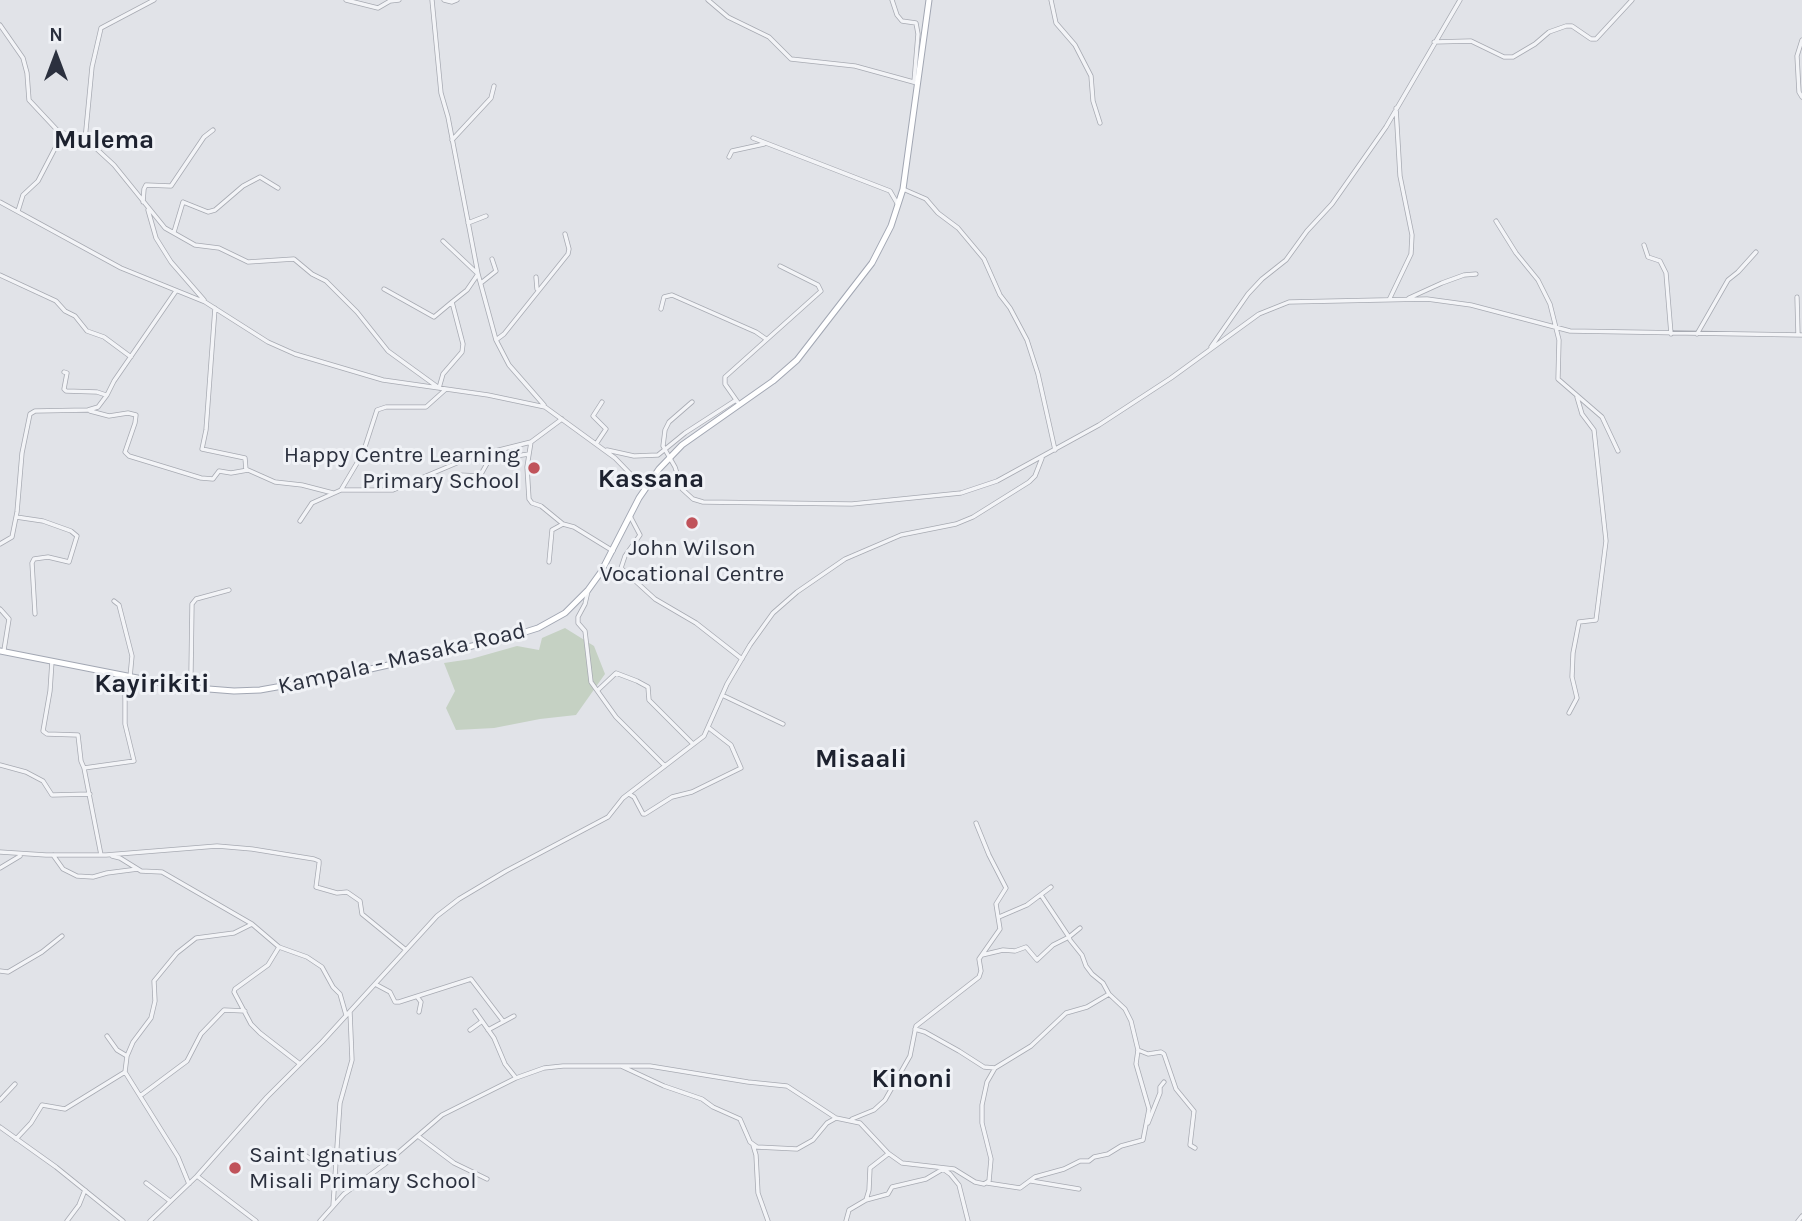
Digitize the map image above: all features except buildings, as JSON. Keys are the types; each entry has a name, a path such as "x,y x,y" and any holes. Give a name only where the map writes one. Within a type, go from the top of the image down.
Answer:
{"main road":[{"name":"Kampala - Masaka Road","path":"2,650 183,687 233,691 272,689 467,648 523,633 548,624 565,613 588,590 613,551 645,489 669,458 737,402 778,376 813,340 872,263 891,226 903,189 915,82 929,0"}],"street":[{"path":"85,140 89,90 99,31 104,25 155,0"},
{"path":"346,0 378,8 390,1 399,0"},
{"path":"432,0 441,93 478,274 496,340 509,365 545,407 605,450 645,489"},
{"path":"444,0 457,0"},
{"path":"708,0 729,16 769,37 791,59 855,66 915,82 918,34 916,23 902,21 892,0"},
{"path":"1051,0 1056,23 1075,45 1091,76 1093,100 1100,123"},
{"path":"1210,349 1248,294 1286,260 1307,231 1332,204 1376,143 1460,0"},
{"path":"1434,42 1471,41 1504,57 1513,57 1549,32 1566,26 1572,26 1591,39 1596,39 1632,0"},
{"path":"0,25 23,58 29,100 55,128 85,140 117,169 165,228 195,245 219,248 248,262 294,259 312,274 326,281 357,312 388,351 439,388"},
{"path":"1802,40 1797,56 1802,97"},
{"path":"452,141 491,98 494,86"},
{"path":"1389,300 1411,254 1412,235 1400,176 1396,107"},
{"path":"143,202 146,184 171,186 204,137 213,130"},
{"path":"18,211 23,195 38,181 63,133"},
{"path":"753,138 890,191 898,205"},
{"path":"729,157 732,152 766,144"},
{"path":"174,232 183,202 208,212 215,210 260,177 278,188"},
{"path":"903,189 926,200 958,228 984,259 1000,295 1027,340 1038,374 1055,450"},
{"path":"0,202 121,268 215,307 268,342 295,354 383,380 488,395 545,407"},
{"path":"147,207 156,238 171,262 205,302"},
{"path":"468,223 486,216"},
{"path":"1496,221 1516,253 1538,280 1550,304 1560,346 1557,376 1602,417 1618,451"},
{"path":"496,340 506,332 569,252 565,234"},
{"path":"443,241 478,274"},
{"path":"1644,245 1648,257 1660,261 1666,273 1671,334"},
{"path":"1697,334 1728,280 1756,252"},
{"path":"481,283 496,271 492,259"},
{"path":"605,450 634,456 658,455 685,433 737,402 724,379 821,291 818,285 780,266"},
{"path":"384,289 434,317 467,290 478,274"},
{"path":"1408,299 1442,283 1464,275 1476,274"},
{"path":"0,275 56,301 65,311 75,316 87,331 104,337 131,357"},
{"path":"536,277 537,291"},
{"path":"0,544 12,537 22,453 30,414 35,411 88,410 98,407 177,291"},
{"path":"661,309 663,299 672,295 766,339"},
{"path":"692,402 669,422 663,439 664,452 675,467 682,489 699,502 827,505 915,499 961,492 997,481 1133,403 1259,314 1289,302 1408,299 1458,302 1555,328 1587,333 1800,335 1797,298"},
{"path":"439,388 443,374 462,352 463,344 452,302"},
{"path":"215,307 211,340 211,382 202,449 245,458 246,470"},
{"path":"64,372 67,373 64,389 66,391 97,392 107,396"},
{"path":"341,490 363,453 377,410 386,407 426,407 445,390"},
{"path":"1569,713 1577,698 1572,677 1579,622 1596,620 1606,541 1594,430 1582,414 1577,397"},
{"path":"596,444 606,429 593,416 602,402"},
{"path":"88,410 109,416 128,413 135,415 125,452 130,456 210,480 216,477 219,471 232,473 246,470 275,482 333,493"},
{"path":"300,521 312,503 333,493 341,490 388,491 471,457 531,442 562,419"},
{"path":"531,442 529,499 562,524 575,527 613,551"},
{"path":"459,475 480,475 489,460 529,454"},
{"path":"150,1221 197,1176 437,916 459,900 608,817 629,794 706,734 722,695 773,613 845,559 901,536 956,524 973,517 1029,482 1035,476 1042,456"},
{"path":"630,516 640,535 625,556 622,569 655,599 696,623 742,659"},
{"path":"16,517 43,521 71,531 77,536 69,562 48,557 34,559 35,614"},
{"path":"549,562 552,530 562,524"},
{"path":"183,687 190,679 191,672 192,604 196,599 229,590"},
{"path":"588,590 578,623 585,631 591,682 616,717 665,766"},
{"path":"84,768 134,761 125,724 132,656 119,605 114,601"},
{"path":"0,609 9,620 2,650"},
{"path":"52,660 43,731 47,734 78,735 81,761 104,855"},
{"path":"598,690 616,673 648,687 649,700 693,744"},
{"path":"722,695 783,724"},
{"path":"629,794 635,798 643,814 647,814 672,797 692,792 741,768 731,746 709,727"},
{"path":"0,765 26,772 43,781 52,795 90,794"},
{"path":"320,1221 344,1194 385,1164 442,1115 516,1078 552,1067 650,1066 787,1086 836,1118 851,1119 867,1114 885,1100 910,1056 919,1021 979,977 979,959 1000,929 996,904 1007,890 976,823"},
{"path":"0,852 104,855 217,846 314,859 319,861 316,887 337,893 347,892 360,901 362,914 406,950"},
{"path":"0,868 21,854"},
{"path":"53,855 63,869 77,876 93,877 138,869"},
{"path":"104,855 120,858 147,872 162,872 252,925 279,947 307,957 322,967 333,987 340,993 346,1015"},
{"path":"999,917 1027,905 1051,887"},
{"path":"851,1119 866,1128 888,1153 902,1163 954,1169 975,1182 1020,1188 1035,1177 1064,1169 1080,1161 1089,1161 1121,1146 1143,1140 1149,1105 1136,1064 1138,1051 1131,1021 1125,1009 1086,966 1082,955 1041,895"},
{"path":"189,1184 176,1154 125,1072 127,1056 133,1042 151,1018 155,1001 154,981 177,953 196,938 234,933 252,925"},
{"path":"982,955 1026,947 1037,960 1053,945 1080,928"},
{"path":"0,971 8,972 42,952 62,936"},
{"path":"279,947 268,965 234,990 260,1033 300,1064"},
{"path":"419,1000 431,990 471,979 503,1021"},
{"path":"375,984 390,992 395,1002 428,997"},
{"path":"987,1183 991,1159 982,1122 982,1105 987,1082 995,1068 1031,1046 1066,1013 1087,1007 1110,994"},
{"path":"419,1000 419,1012"},
{"path":"140,1096 187,1062 201,1034 224,1010 245,1011"},
{"path":"475,1010 502,1059 516,1078"},
{"path":"332,1208 338,1157 340,1103 352,1060 350,1011"},
{"path":"488,1030 514,1016"},
{"path":"470,1030 481,1022"},
{"path":"915,1029 960,1051 984,1067 995,1068"},
{"path":"107,1037 117,1050 127,1056"},
{"path":"1138,1051 1164,1054 1176,1089 1195,1114 1190,1144 1195,1147"},
{"path":"619,1065 664,1086 702,1098 713,1107 740,1119 754,1145 758,1193 768,1221"},
{"path":"16,1139 31,1123 42,1105 65,1109 125,1072"},
{"path":"1147,1123 1164,1082"},
{"path":"0,1100 15,1084"},
{"path":"1144,1093 1154,1103"},
{"path":"754,1145 761,1148 797,1149 813,1140 827,1123 836,1118"},
{"path":"0,1129 56,1167 123,1221"},
{"path":"418,1136 454,1163 487,1179"},
{"path":"298,1151 311,1158 322,1151 338,1157"},
{"path":"866,1200 870,1191 870,1168 888,1153"},
{"path":"938,1166 950,1174 959,1185 968,1221"},
{"path":"846,1221 849,1210 866,1200 888,1194 892,1187 926,1179 943,1169"},
{"path":"197,1176 256,1221"},
{"path":"1031,1181 1079,1189"},
{"path":"146,1183 170,1201"},
{"path":"67,1221 79,1205 85,1190"},
{"path":"1798,1221 1802,1216"}],"green space":[{"path":"565,628 594,646 605,674 576,715 494,728 456,730 446,708 455,691 444,663 471,659 517,646 539,650 542,638"}],"place":[{"name":"Happy Centre Learning Primary School","path":"534,468"},
{"name":"John Wilson Vocational Centre","path":"692,523"},
{"name":"Saint Ignatius Misali Primary School","path":"235,1168"}],"district":[{"name":"Mulema","path":"104,141"},
{"name":"Kassana","path":"651,480"},
{"name":"Kayirikiti","path":"152,685"},
{"name":"Misaali","path":"861,760"},
{"name":"Kinoni","path":"912,1080"}]}
